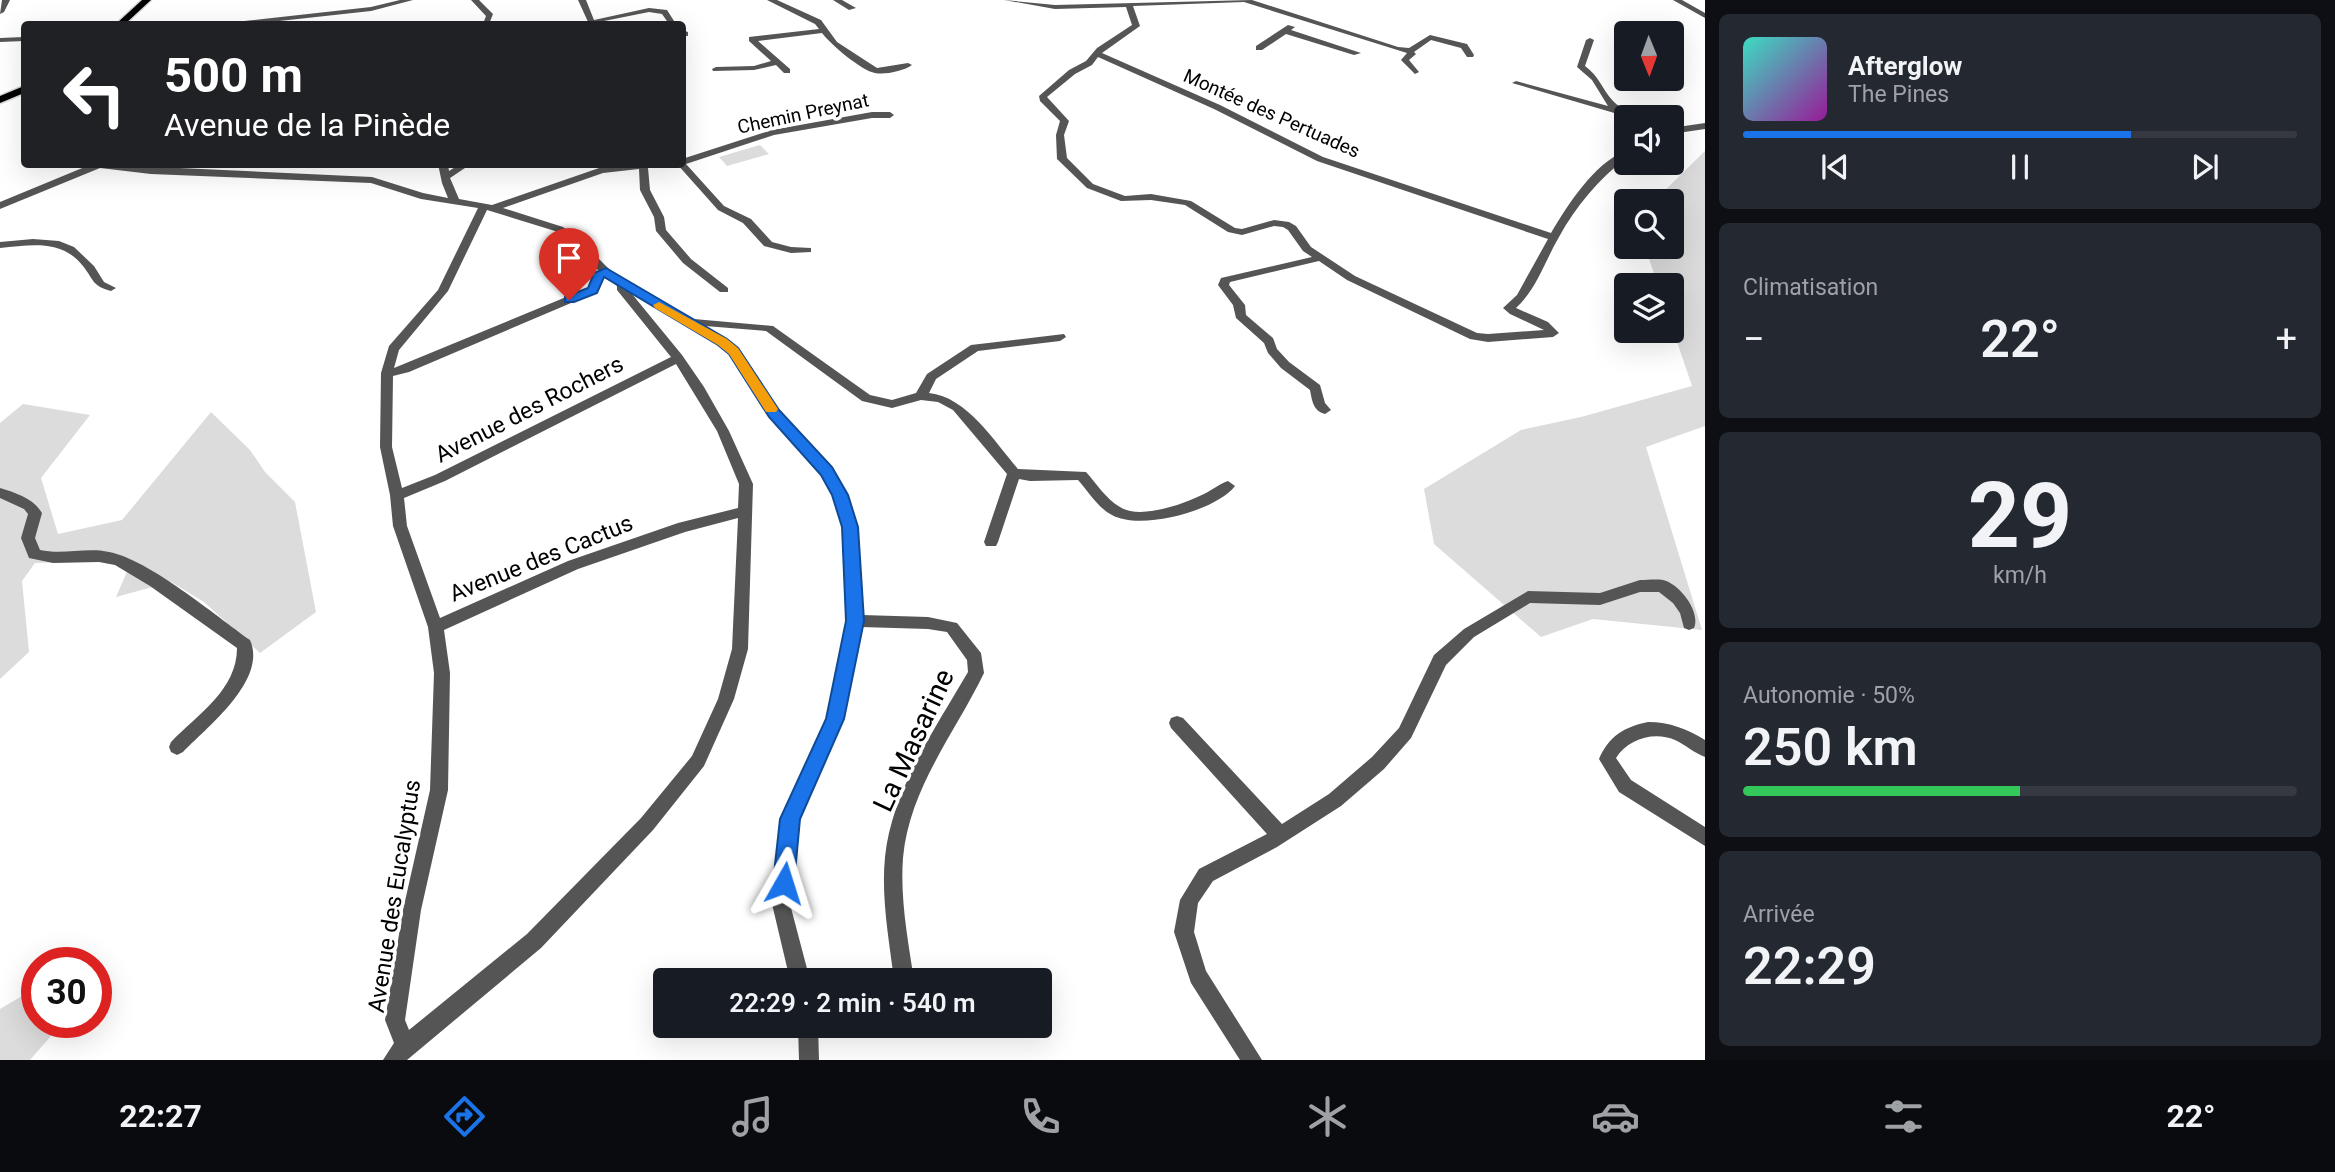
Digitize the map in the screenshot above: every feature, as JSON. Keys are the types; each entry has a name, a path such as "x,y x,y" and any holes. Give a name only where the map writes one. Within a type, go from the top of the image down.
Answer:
{"main road":[{"path":"122,21 147,0"},
{"path":"0,100 21,90"}],"street":[{"path":"0,12 6,0"},
{"path":"324,14 345,21 384,0"},
{"path":"262,21 371,9 409,0"},
{"path":"475,0 490,16 488,21"},
{"path":"582,0 591,21"},
{"path":"771,0 818,22 823,27 822,31 839,49 875,71 908,65"},
{"path":"837,0 852,8"},
{"path":"1008,0 1055,7 1244,0 1409,51"},
{"path":"1677,0 1705,16"},
{"path":"1129,4 1136,26 1043,96 1065,121 1060,135 1062,159 1079,178 1113,197 1152,197 1188,203 1232,230 1242,232 1274,223 1285,224 1292,228 1307,249 1351,278 1474,336 1488,338 1553,333 1550,327 1516,314 1509,308 1522,297 1577,198 1614,162"},
{"path":"604,21 649,10 664,12 670,21"},
{"path":"1259,48 1304,20"},
{"path":"787,71 752,39 822,31"},
{"path":"1285,31 1357,53"},
{"path":"1409,51 1430,37 1464,46 1470,55"},
{"path":"1,40 21,39"},
{"path":"1590,40 1581,67 1595,75 1607,101 1614,106"},
{"path":"1409,51 1412,54 1405,60 1415,72"},
{"name":"Montée des Pertuades","path":"1098,54 1217,107 1320,159 1553,237"},
{"path":"716,69 754,68 777,62"},
{"path":"1516,83 1614,111"},
{"name":"Chemin Preynat","path":"686,162 772,133 872,115 890,115"},
{"path":"1684,128 1705,126"},
{"path":"0,205 92,168"},
{"path":"126,168 372,180 421,196 493,208 559,229 610,276 678,358 711,411 746,484 740,649 726,699 698,761 647,824 534,941 399,1053"},
{"path":"444,168 455,201"},
{"path":"421,196 462,168"},
{"path":"493,208 602,170 622,168"},
{"path":"643,168 645,190 659,217 661,231 687,261 724,290"},
{"path":"686,168 721,208 747,221 768,244 791,250 807,250"},
{"name":"Avenue des Eucalyptus","path":"478,224 493,208"},
{"name":"Avenue des Eucalyptus","path":"399,1053 396,1020 412,910 439,790 442,673 436,627 400,526 397,495 386,447 387,373 393,349 443,291 478,224 493,208"},
{"path":"0,245 42,243 73,248 80,253 100,284 111,288"},
{"path":"1320,258 1257,271 1225,280 1223,285 1239,305 1240,316 1269,341 1272,350 1285,365 1316,388 1319,404 1325,410"},
{"path":"387,373 405,369 593,290 598,275 610,276 690,321 734,351 774,414 826,471 840,495 850,527 855,621 835,719 790,819 781,904 797,968"},
{"path":"690,321 769,328 866,398 892,404 921,396 941,398 957,407 1014,473 1030,476 1082,475 1116,512 1135,517 1168,513 1218,494 1228,486"},
{"path":"921,396 931,377 975,348 1060,337"},
{"name":"Avenue des Rochers","path":"397,495 440,478 678,358"},
{"path":"991,542 1014,473"},
{"path":"0,494 29,505 35,513 28,538 34,554 51,559 111,557 143,575 245,645 247,660 237,682 224,701 196,725 177,747"},
{"name":"Avenue des Cactus","path":"436,627 573,565 684,527 745,510"},
{"path":"1252,1060 1198,976 1184,932 1189,900 1206,875 1335,800 1378,763 1405,733 1440,660 1469,633 1528,597 1600,599 1640,586 1662,586 1678,598 1687,612 1689,624"},
{"name":"La Masarine","path":"855,621 928,623 952,627 975,658 976,673 915,785 900,828 893,882 903,968"},
{"path":"1177,723 1279,834"},
{"path":"1705,749 1679,733 1639,729 1611,747 1607,759 1625,786 1705,837"},
{"path":"808,1038 809,1060"}],"shaded area":[{"path":"760,145 769,154 727,166 719,157"},
{"path":"1705,151 1705,426 1646,447 1702,630 1593,619 1541,637 1434,544 1424,489 1521,430 1581,417 1692,386 1677,343 1684,343 1684,273 1654,273 1649,259 1684,259 1684,189 1666,189 1680,175 1684,175 1684,172"},
{"path":"23,404 90,415 41,478 58,534 122,520 211,412 250,450 265,472 295,502 316,612 260,653 204,602 171,582 116,597 132,560 35,563 22,581 29,652 0,679 0,423"},
{"path":"21,997 21,1038 49,1038 30,1060 0,1060 0,1009"}],"slow traffic":[{"path":"659,305 690,321 734,351 771,409"}],"route":[{"path":"569,300 593,290 598,275 606,272 642,296 723,342 734,351 774,414 826,471 840,495 850,527 855,621 835,719 790,819 784,883"}]}
